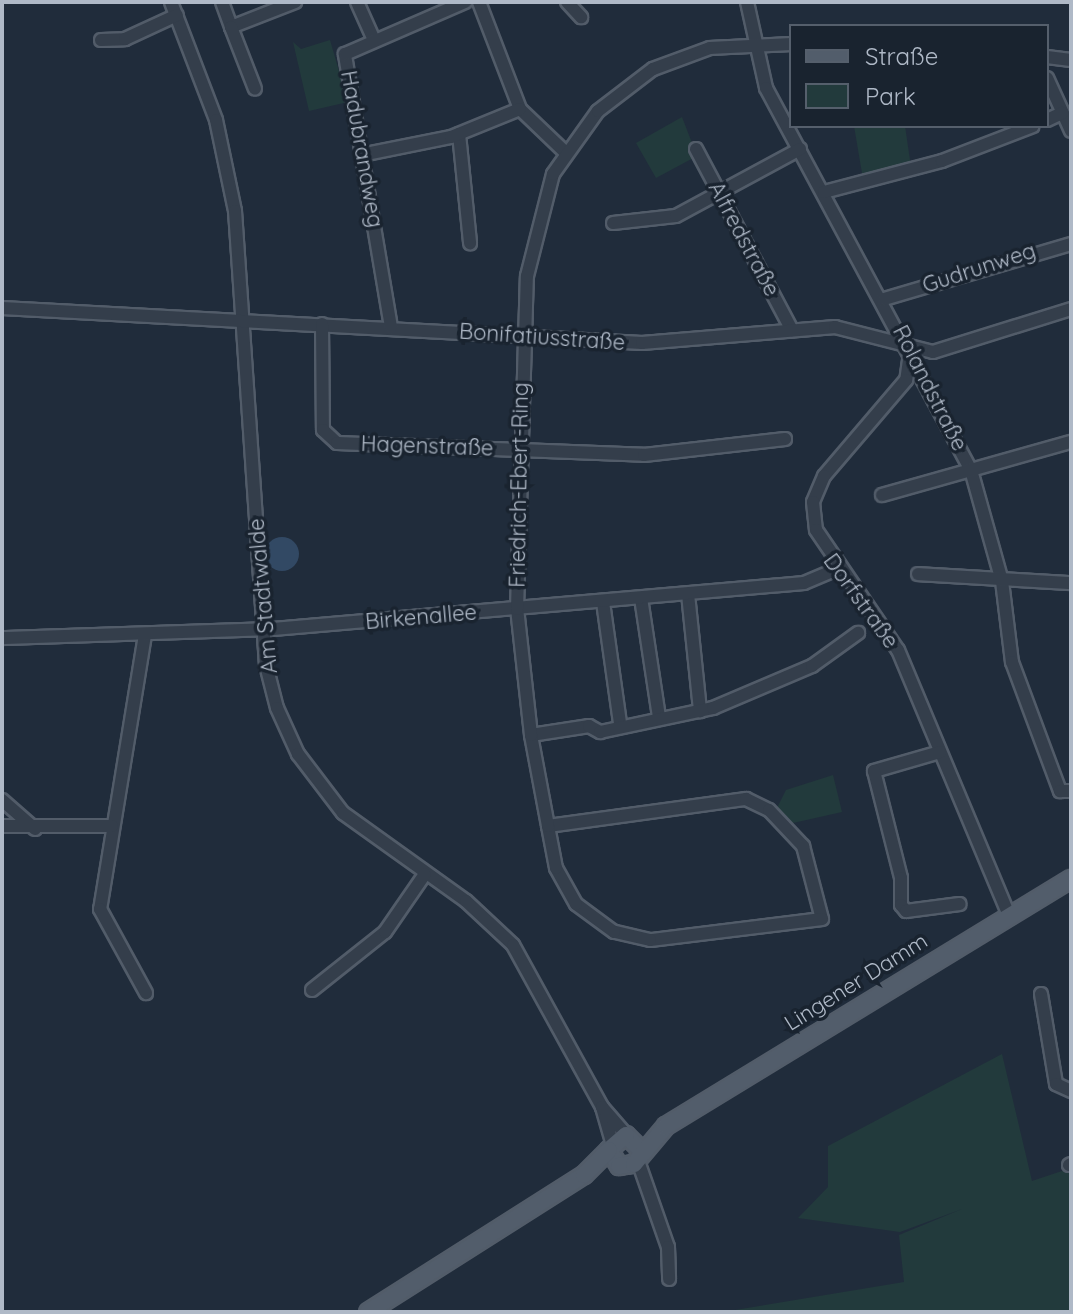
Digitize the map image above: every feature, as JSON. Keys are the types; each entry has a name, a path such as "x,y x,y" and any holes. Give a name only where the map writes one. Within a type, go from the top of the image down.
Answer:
{"main road":[{"name":"Lingener Damm","path":"368,1312 1008,913 1071,879"}],"street":[{"name":"Am Stadtwalde","path":"171,2 227,168 245,320 264,630 277,708 309,771 354,823 492,923 531,969 625,1151 668,1247 669,1279"},
{"path":"222,2 255,89"},
{"path":"231,27 295,2"},
{"path":"357,2 374,40"},
{"name":"Hadubrandweg","path":"391,327 366,154 345,54 465,2"},
{"path":"479,2 520,109 565,152"},
{"path":"567,2 581,17"},
{"name":"Rolandstraße","path":"747,2 753,44 766,88 884,299 971,470 1002,581 1012,662 1067,792"},
{"path":"101,40 125,39 177,15"},
{"name":"Friedrich-Ebert-Ring","path":"548,826 746,799 769,810 803,846 822,919 664,939 614,932 591,918 564,884 548,826 531,735 517,609 517,449 522,335 534,229 565,152 611,99 653,69 710,48 789,44"},
{"path":"1049,57 1071,60"},
{"path":"1049,83 1071,131"},
{"path":"366,154 459,134 520,109"},
{"path":"1049,119 1062,113"},
{"path":"824,192 1027,128"},
{"path":"459,134 470,243"},
{"name":"Alfredstraße","path":"696,149 792,330"},
{"path":"613,223 676,216 800,149"},
{"name":"Gudrunweg","path":"884,299 1071,244"},
{"name":"Bonifatiusstraße","path":"2,308 642,343 835,327 910,350 948,351 1071,309"},
{"name":"Hagenstraße","path":"322,324 328,438 644,455 785,439"},
{"name":"Dorfstraße","path":"910,350 906,380 816,490 816,530 837,569 898,650 1008,913"},
{"path":"882,495 1071,442"},
{"name":"Birkenallee","path":"2,638 264,630 603,602 804,583 837,569"},
{"path":"918,574 1071,583"},
{"path":"688,594 700,711"},
{"path":"641,598 659,717"},
{"path":"603,602 620,723"},
{"path":"531,735 589,726 600,732 620,723 700,711 812,666 858,633"},
{"path":"145,635 100,909 146,993"},
{"path":"940,752 874,771 901,905 960,904"},
{"path":"2,800 35,829"},
{"path":"2,826 35,829 112,826"},
{"path":"312,990 385,932 425,874"},
{"path":"1041,994 1056,1084 1071,1091"}],"green space":[{"path":"330,40 348,102 309,111 293,42 301,49"},
{"path":"682,117 697,156 656,178 636,143"},
{"path":"854,128 905,128 911,167 863,179"},
{"path":"833,775 842,812 793,823 777,808 786,790"},
{"path":"1002,1054 1032,1181 1071,1168 1071,1312 723,1312 904,1282 899,1235 962,1209 900,1232 798,1218 828,1187 828,1146"}],"water":[{"path":"282,537 294,542 299,554 294,566 282,571 270,566 265,554 270,542"}]}
